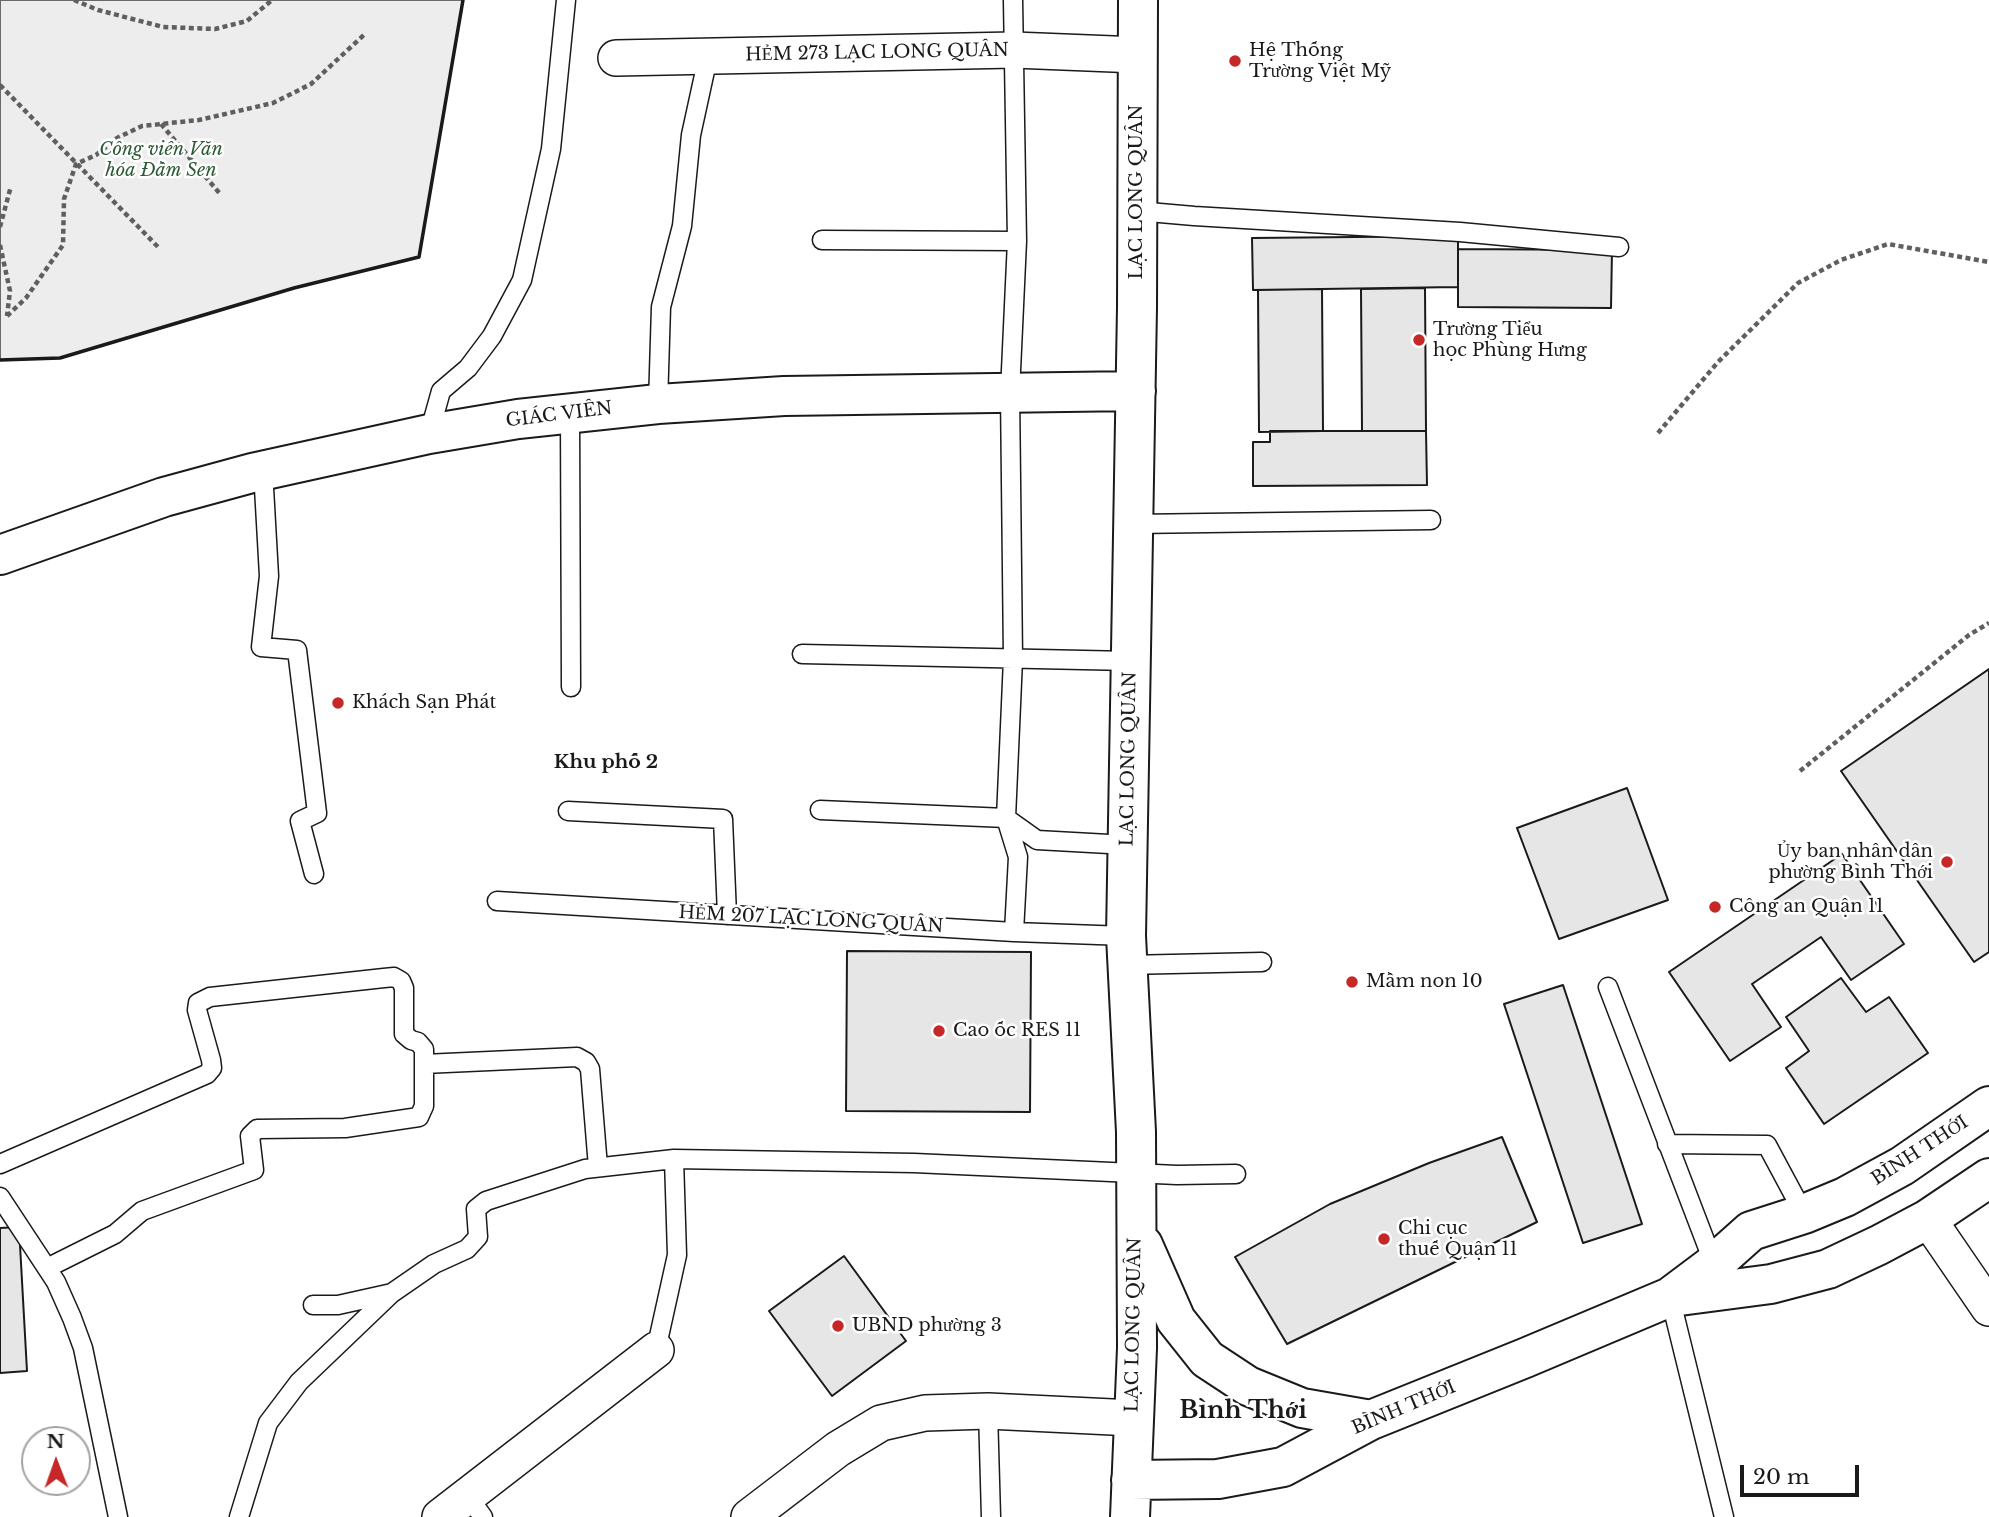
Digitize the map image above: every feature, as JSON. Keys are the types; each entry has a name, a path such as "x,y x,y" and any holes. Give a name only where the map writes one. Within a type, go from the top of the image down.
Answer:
{"main road":[{"name":"LẠC LONG QUÂN","path":"1130,1499 1137,1348 1136,1132 1126,950 1136,391 1138,0"},
{"name":"GIÁC VIÊN","path":"0,555 164,497 263,470 429,434 570,413 784,396 1136,391"},
{"name":"BÌNH THỚI","path":"1130,1499 1283,1467 1371,1420 1525,1359 1670,1297 1714,1264 1751,1231 1845,1197 1902,1166 1989,1107"},
{"name":"BÌNH THỚI","path":"1670,1297 1771,1284 1828,1269 1928,1219 1989,1178"},
{"path":"1136,1230 1176,1320 1207,1359 1248,1386 1302,1408 1371,1420"}],"street":[{"name":"HẺM 273 LẠC LONG QUÂN","path":"616,58 1014,50 1138,55"},
{"path":"1928,1219 1989,1308"},
{"path":"440,1517 476,1507 656,1350"},
{"path":"749,1517 838,1449 881,1423 925,1413 988,1411 1133,1418"}],"lane":[{"path":"429,434 441,391 468,368 492,336 522,279 551,149 566,0"},
{"path":"1013,0 1017,241 1010,392 1013,659 1006,818 1018,857 1014,932"},
{"path":"658,404 661,307 682,226 691,135 708,57"},
{"path":"1137,211 1460,232 1619,247"},
{"path":"822,240 1017,241"},
{"path":"570,413 571,687"},
{"path":"263,470 269,576 261,647 297,650 317,813 300,821 314,874"},
{"path":"1133,524 1431,520"},
{"path":"802,654 1130,661"},
{"path":"820,810 1006,818 1037,840 1127,845"},
{"path":"568,811 723,819 727,915"},
{"name":"HẺM 207 LẠC LONG QUÂN","path":"496,901 1014,932 1126,950 1262,962"},
{"path":"0,1164 207,1074 212,1068 211,1060 197,1010 198,1003 210,997 394,977 401,981 404,988 404,1034 424,1049 425,1106 419,1117 345,1128 257,1129 250,1136 254,1170 142,1210 115,1234 47,1268"},
{"path":"1608,987 1714,1264"},
{"path":"424,1064 577,1056 586,1062 590,1069 598,1167"},
{"path":"1667,1144 1768,1145 1804,1214"},
{"path":"656,1350 677,1255 674,1159"},
{"path":"239,1517 268,1423 299,1382 392,1293 434,1264 467,1249 478,1237 476,1209 486,1201 585,1169 674,1159 914,1163 1136,1173 1236,1174"},
{"path":"0,1197 56,1282 83,1348 118,1517"},
{"path":"313,1305 338,1305 392,1293"},
{"path":"1670,1297 1724,1517"},
{"path":"988,1411 990,1517"}],"path":[{"path":"74,0 98,10 163,27 215,29 247,21 272,0"},
{"path":"0,245 10,291 7,316 26,298 63,245 64,199 76,164 96,155 117,138 142,126 199,120 273,103 311,84 366,33"},
{"path":"0,85 159,248"},
{"path":"161,124 222,195"},
{"path":"0,227 11,186"},
{"path":"1658,433 1718,362 1798,283 1841,260 1888,244 1989,262"},
{"path":"1800,771 1969,635 1989,623"}],"shaded area":[{"name":"Công viên Văn hóa Đầm Sen","path":"0,0 463,0 419,257 294,288 60,358 0,360"}],"building":[{"path":"1458,236 1458,287 1253,290 1252,238"},
{"path":"1458,249 1612,250 1611,308 1458,307"},
{"path":"1425,288 1426,431 1362,431 1361,289"},
{"path":"1322,289 1323,431 1259,432 1258,290"},
{"path":"1270,431 1426,431 1427,485 1253,486 1253,442 1270,442"},
{"name":"Ủy ban nhân dân phường Bình Thới","path":"1989,669 1989,952 1974,962 1841,771"},
{"path":"1627,788 1668,900 1559,939 1517,828"},
{"path":"1842,854 1904,944 1851,980 1821,937 1752,984 1781,1027 1730,1061 1669,972"},
{"name":"Cao ốc RES 11","path":"847,951 1031,952 1030,1112 846,1111"},
{"path":"1841,978 1866,1012 1889,997 1928,1053 1824,1124 1786,1068 1809,1051 1786,1017"},
{"path":"1563,985 1642,1224 1583,1243 1504,1004"},
{"name":"Chi cục thuế Quận 11","path":"1502,1137 1537,1222 1287,1344 1235,1257 1330,1204 1429,1163"},
{"path":"19,1227 27,1371 0,1373 0,1228"},
{"name":"UBND phường 3","path":"844,1256 906,1341 832,1396 769,1311"}],"wall":[{"path":"0,360 60,358 294,288 419,257 463,0"}],"place":[{"name":"Hệ Thống Trường Việt Mỹ","path":"1235,61"},
{"name":"Trường Tiểu học Phùng Hưng","path":"1419,340"},
{"name":"Khách Sạn Phát","path":"338,703"},
{"name":"Ủy ban nhân dân phường Bình Thới","path":"1947,862"},
{"name":"Công an Quận 11","path":"1715,907"},
{"name":"Mầm non 10","path":"1352,982"},
{"name":"Cao ốc RES 11","path":"939,1031"},
{"name":"Chi cục thuế Quận 11","path":"1384,1239"},
{"name":"UBND phường 3","path":"838,1326"}],"district":[{"name":"Khu phố 2","path":"606,763"},
{"name":"Bình Thới","path":"1243,1411"}]}
